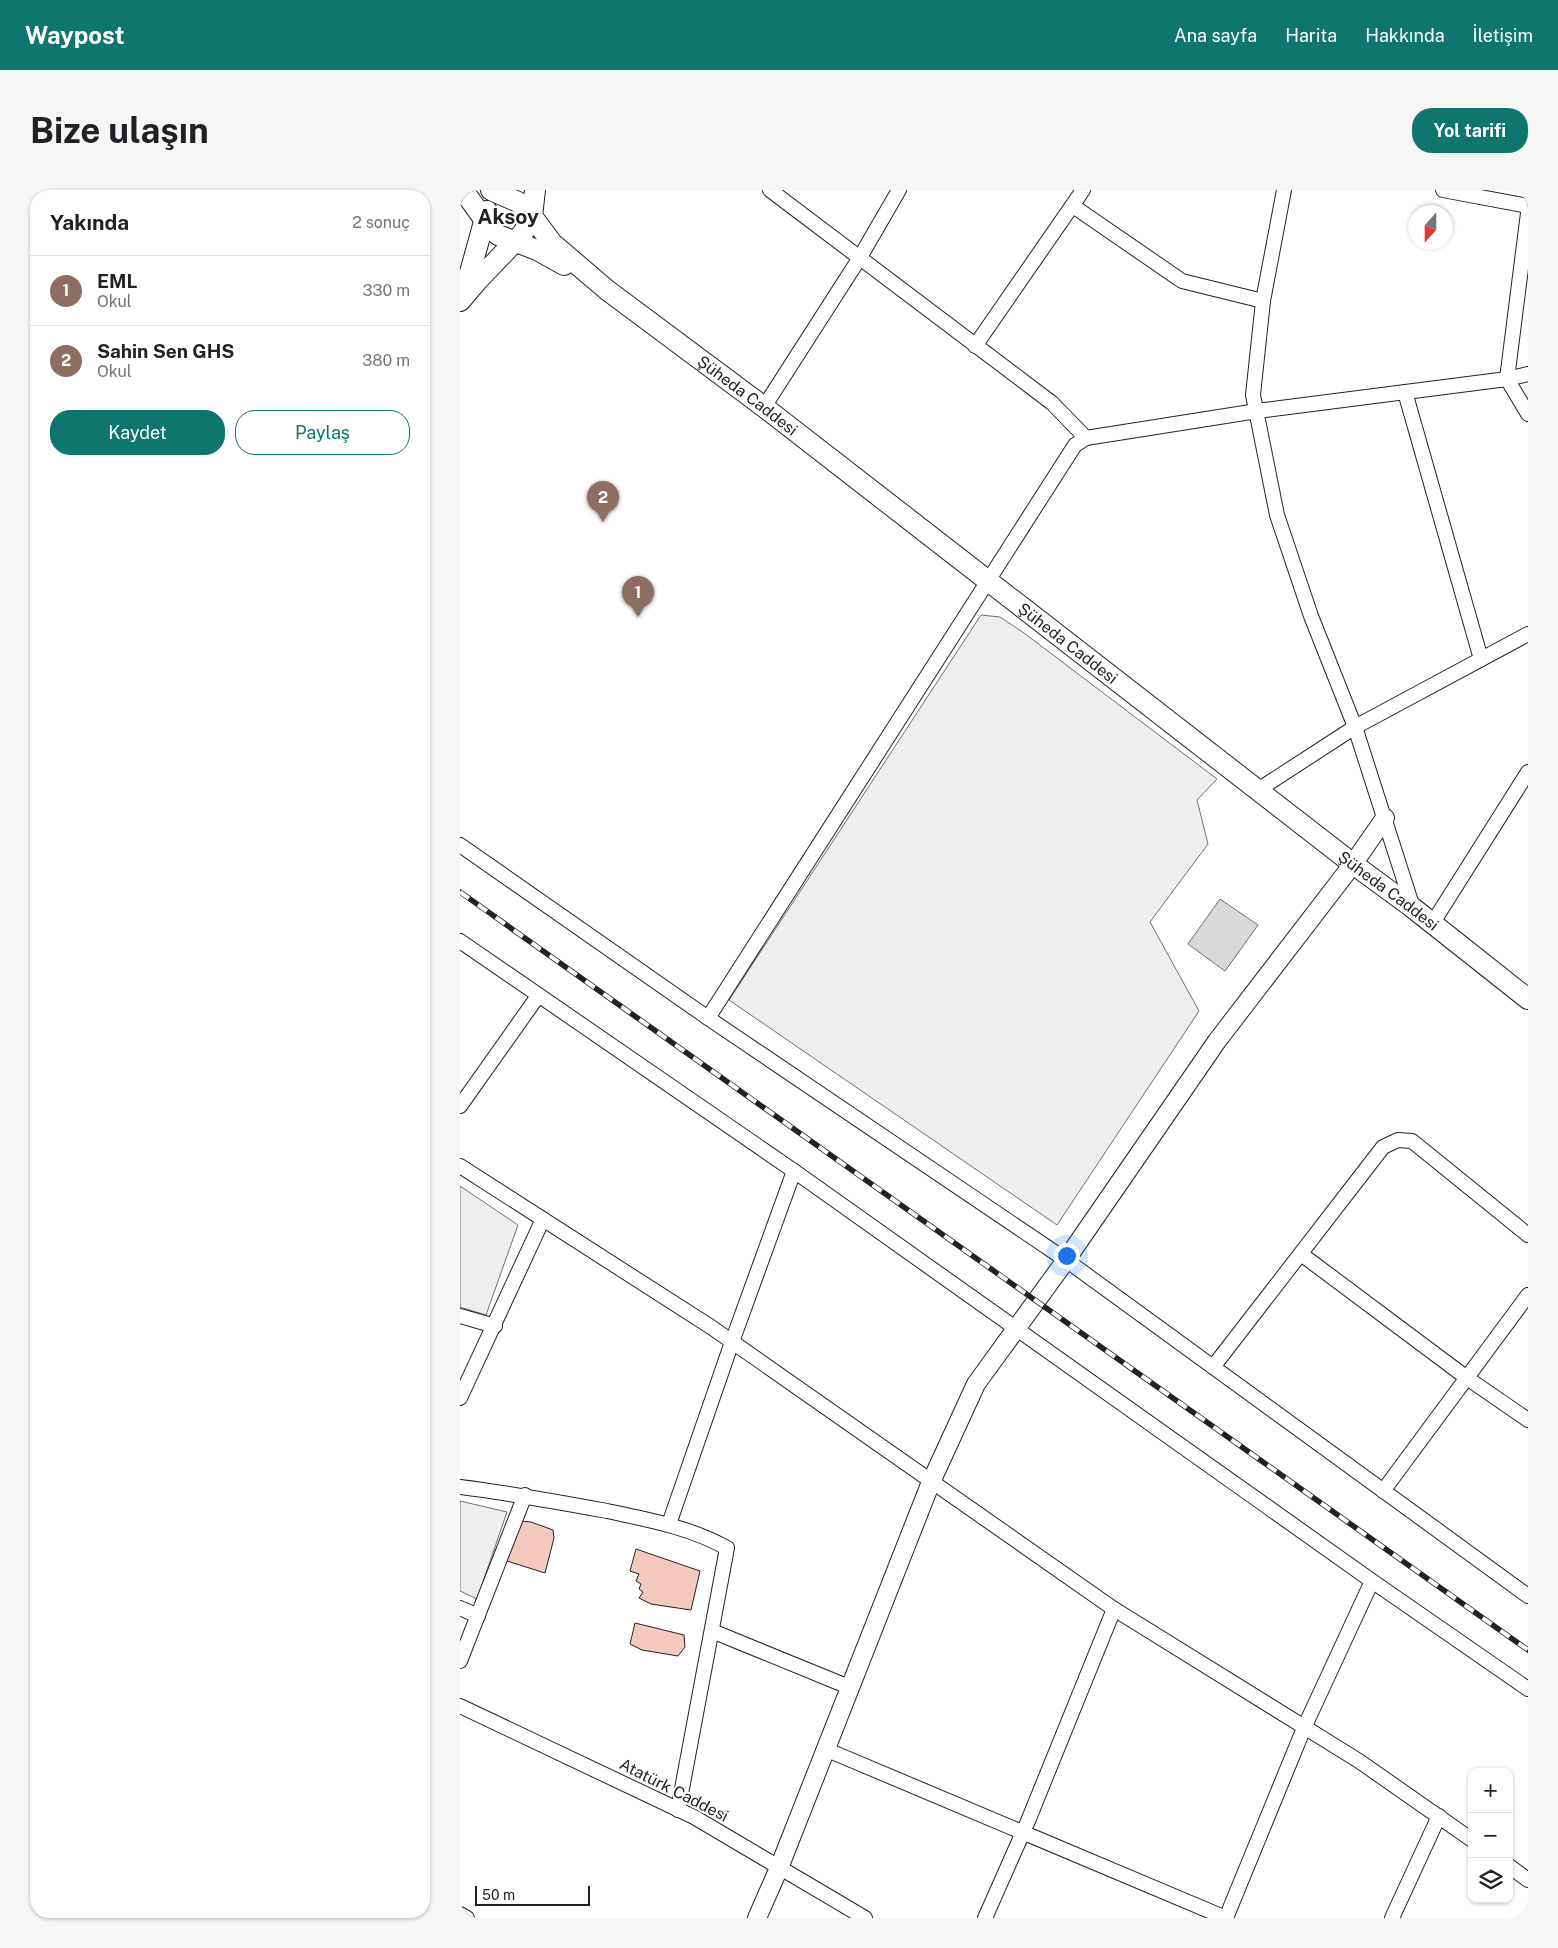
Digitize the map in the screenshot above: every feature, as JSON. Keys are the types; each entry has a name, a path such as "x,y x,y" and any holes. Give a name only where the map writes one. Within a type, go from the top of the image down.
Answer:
{"main road":[{"path":"462,190 491,229 498,234 556,260 607,290"},
{"path":"460,301 523,233 532,216 535,190"},
{"path":"460,297 470,276 484,218 498,191 518,202 532,216 552,243 607,290"},
{"name":"Şüheda Caddesi","path":"607,290 764,407 1528,999"}],"street":[{"path":"770,190 1052,403 1086,438"},
{"path":"764,407 859,259 899,190"},
{"path":"975,346 1083,190"},
{"path":"1284,190 1263,301 1254,395 1277,515 1312,616 1355,727 1413,908"},
{"path":"1443,190 1528,206"},
{"path":"1072,206 1182,281 1263,301"},
{"path":"1528,213 1507,379 1528,414"},
{"path":"708,1018 1075,445 1086,438 1257,411 1507,379 1528,374"},
{"path":"1405,392 1481,659"},
{"path":"1258,790 1355,727 1528,634"},
{"path":"1432,924 1523,791 1528,772"},
{"path":"757,1918 779,1868 931,1482 976,1384 1066,1260 1217,1042 1353,864 1385,818"},
{"path":"460,846 708,1018 1066,1260 1528,1596"},
{"path":"460,941 794,1171 1372,1581 1528,1689"},
{"path":"460,1106 538,996"},
{"path":"1213,1367 1383,1147 1398,1140 1412,1141 1528,1235"},
{"path":"460,1166 732,1342 1114,1609 1359,1761 1468,1837"},
{"path":"670,1524 732,1342 794,1171"},
{"path":"460,1398 543,1219"},
{"path":"1301,1254 1467,1378 1528,1420"},
{"path":"1384,1491 1528,1295"},
{"path":"460,1316 495,1326"},
{"path":"460,1487 525,1496 670,1524 705,1536 727,1548 678,1810"},
{"path":"460,1661 525,1496"},
{"path":"825,1749 1022,1834 1226,1918 1304,1728 1372,1581"},
{"path":"460,1608 478,1616"},
{"path":"985,1918 1022,1834 1114,1609"},
{"path":"712,1631 849,1687"},
{"name":"Atatürk Caddesi","path":"460,1706 694,1817 865,1918"},
{"path":"1392,1918 1439,1816"},
{"path":"1513,1869 1528,1880"},
{"path":"460,1914 467,1918"}],"shaded area":[{"path":"981,615 1000,617 1024,633 1217,779 1197,800 1208,844 1150,922 1199,1011 1057,1225 729,1000"},
{"path":"1220,899 1258,925 1225,971 1188,944"},
{"path":"460,1186 518,1225 486,1315 460,1307"},
{"path":"460,1501 507,1512 477,1599 460,1591"}],"building":[{"path":"519,1521 531,1522 553,1530 554,1538 545,1573 507,1561 508,1547"},
{"path":"636,1549 700,1571 691,1610 651,1604 639,1598 643,1592 639,1589 641,1584 636,1581 639,1574 630,1571"},
{"path":"635,1623 684,1635 685,1647 678,1656 642,1650 630,1644"}],"railway":[{"path":"460,892 1528,1650"}],"place":[{"name":"Sahin Sen GHS","path":"603,522"},
{"name":"EML","path":"638,617"}],"district":[{"name":"Aksoy","path":"508,216"}]}
